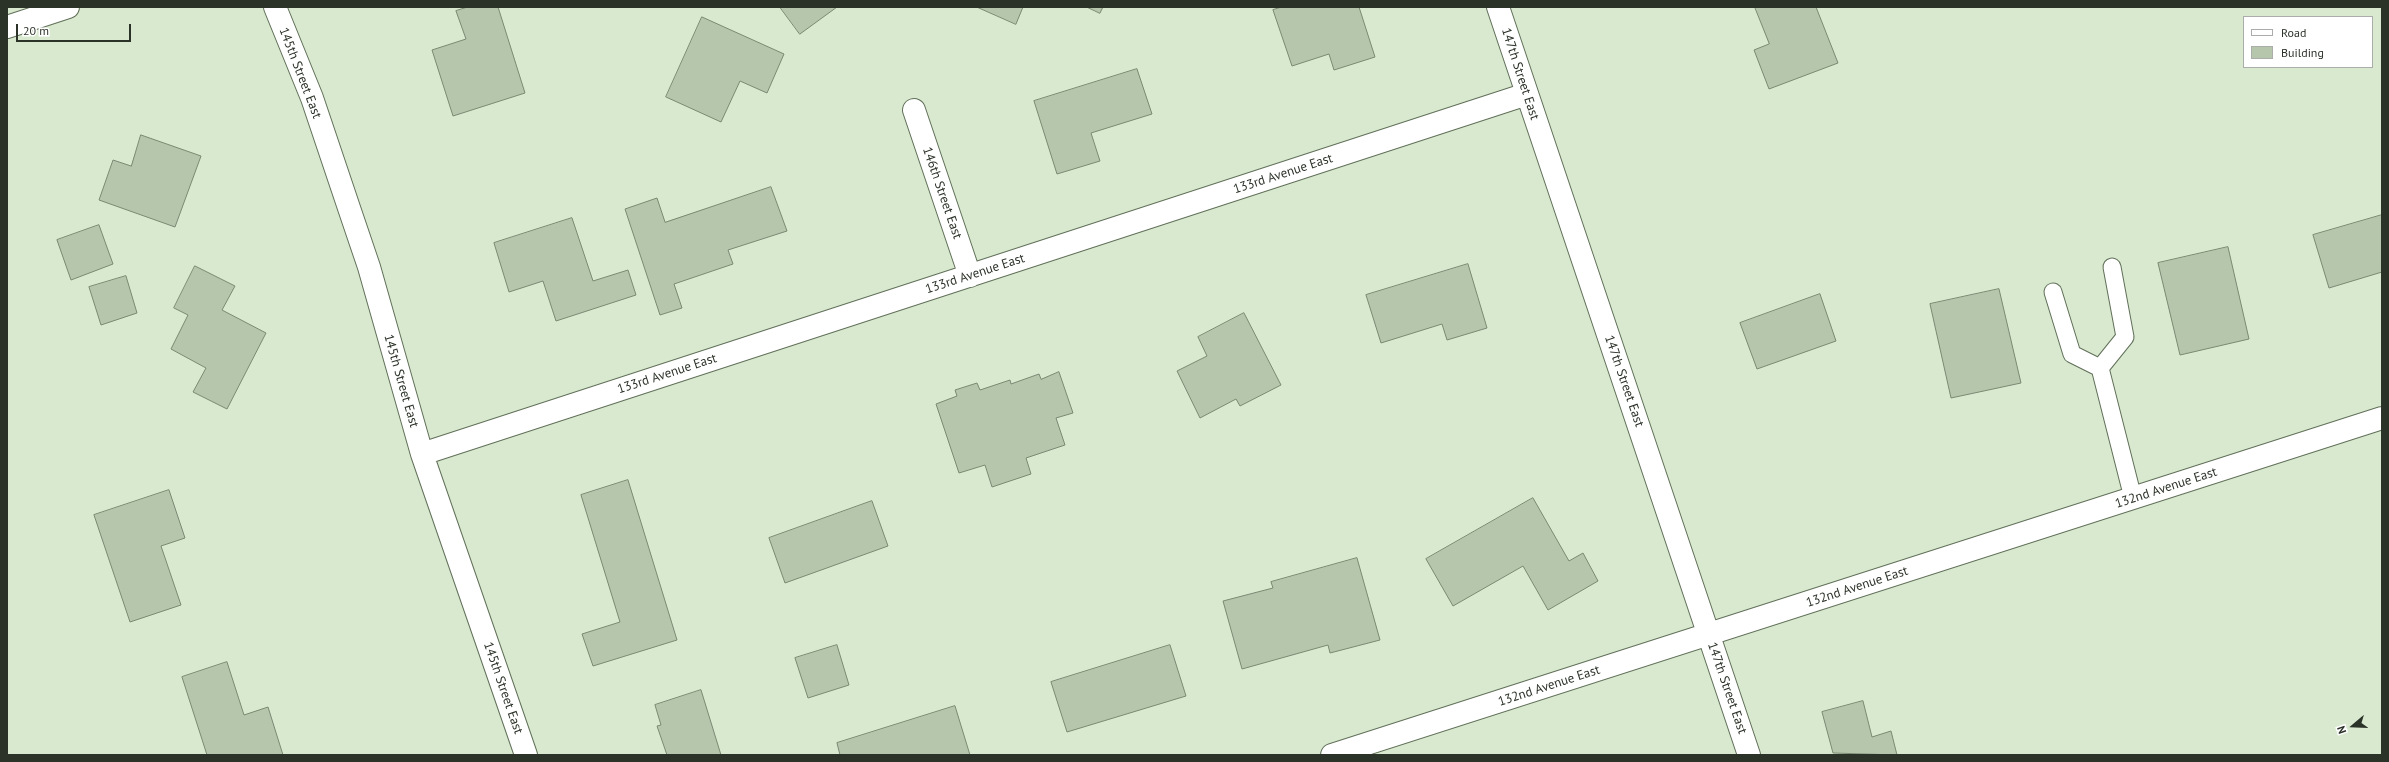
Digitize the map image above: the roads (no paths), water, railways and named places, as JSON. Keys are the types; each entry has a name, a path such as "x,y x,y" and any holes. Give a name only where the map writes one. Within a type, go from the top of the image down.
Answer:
{"street":[{"path":"7,27 68,7"},
{"name":"145th Street East","path":"274,7 312,98 369,267 422,454 526,755"},
{"name":"147th Street East","path":"1498,7 1749,755"},
{"name":"133rd Avenue East","path":"422,454 1528,94"},
{"name":"146th Street East","path":"914,110 970,276"},
{"name":"132nd Avenue East","path":"1332,755 2382,418"}],"lane":[{"path":"2100,368 2126,337 2112,267"},
{"path":"2053,292 2072,354 2100,368 2133,498"}]}
